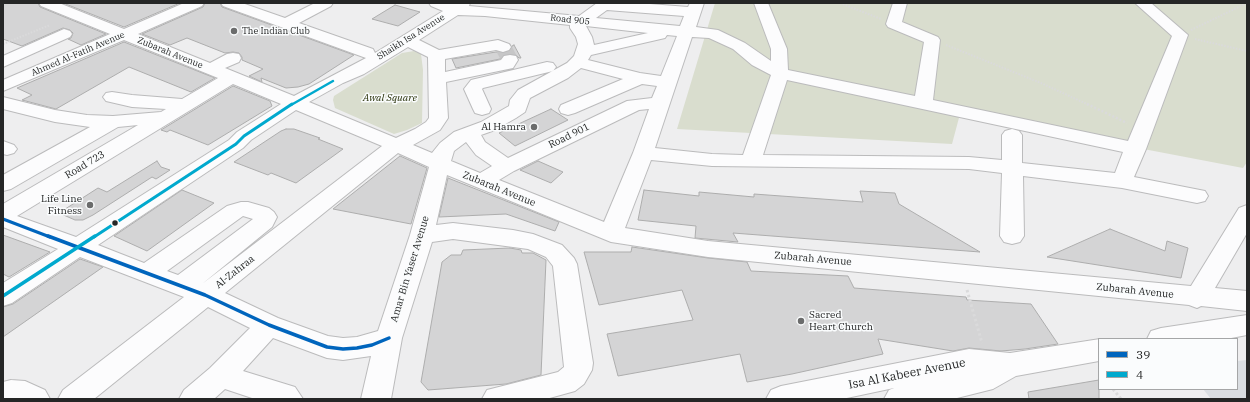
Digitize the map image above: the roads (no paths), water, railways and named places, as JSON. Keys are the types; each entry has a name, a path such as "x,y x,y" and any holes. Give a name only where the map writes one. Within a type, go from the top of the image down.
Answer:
{"street":[{"name":"Zubarah Avenue","path":"46,3 300,105 611,234 716,249 1197,298 1247,301"},
{"name":"Ahmed Al-Fatih Avenue","path":"3,86 175,11 197,3"},
{"path":"228,3 367,53"},
{"path":"252,11 270,3"},
{"path":"285,24 326,3"},
{"path":"436,3 458,7"},
{"path":"751,161 780,73 780,49 761,3"},
{"path":"900,3 894,24 932,40 923,103"},
{"path":"1122,181 1180,35 1143,4 1125,3"},
{"path":"518,108 519,100 524,94 562,74 581,57 586,44 584,37 577,26 581,21 606,4 695,7 681,31 660,104 643,153 611,234"},
{"name":"Road 905","path":"458,7 482,16 581,21 712,33 739,46 758,61 780,73 1136,148"},
{"name":"Shaikh Isa Avenue","path":"3,296 236,144 266,130 300,105 348,81 358,70 431,26 458,7"},
{"path":"431,26 436,41 441,45 457,51"},
{"path":"581,57 681,31"},
{"path":"3,62 64,34"},
{"path":"406,41 427,49 436,55 494,45 506,54 506,64 436,79"},
{"path":"3,44 24,52"},
{"path":"396,145 422,133 433,126 439,118 436,55"},
{"path":"581,57 640,78 667,82"},
{"path":"210,69 233,58"},
{"path":"482,109 473,89 474,86 482,82 546,67"},
{"name":"Road 723","path":"3,214 231,78"},
{"path":"503,78 518,108"},
{"path":"568,110 640,78"},
{"path":"3,98 21,90"},
{"path":"112,97 144,102 187,104"},
{"name":"Road 901","path":"482,181 507,166 634,105 647,102 660,104"},
{"name":"Road 723","path":"3,103 55,116 87,121 113,122 166,116"},
{"name":"Amar Bin Yaser Avenue","path":"376,399 389,338 422,235 442,154 447,147 461,136 496,122 518,108"},
{"path":"3,184 113,122"},
{"path":"470,132 477,145 507,166"},
{"path":"1012,136 1012,236"},
{"name":"Al-Zahraa","path":"73,399 396,145"},
{"path":"643,153 712,160 969,163 1122,181 1197,196"},
{"path":"147,273 235,211 248,209 261,213 266,217 264,222 181,286"},
{"path":"1197,298 1247,213"},
{"path":"3,219 181,286 269,325 327,347 342,349 357,348 372,345 389,338"},
{"path":"422,235 453,231 513,238 533,242 554,251 565,264 579,363 578,370 574,376 565,382 497,399"},
{"path":"194,399 220,376 269,325"},
{"path":"1168,338 1247,326"},
{"name":"Isa Al Kabeer Avenue","path":"781,399 839,393 969,361 999,363 1098,350"},
{"name":"Isa Al Kabeer Avenue","path":"899,399 982,380 994,375 999,363"},
{"path":"220,376 285,396 288,399"},
{"path":"3,395 11,392 25,394 35,399"}],"tunnel":[{"path":"503,47 510,60"}],"place":[{"name":"The Indian Club","path":"234,31"},
{"name":"Al Hamra","path":"534,127"},
{"name":"Life Line Fitness","path":"90,205"},
{"name":"Sacred Heart Church","path":"801,321"}],"park label":[{"name":"Awal Square","path":"390,98"}]}
